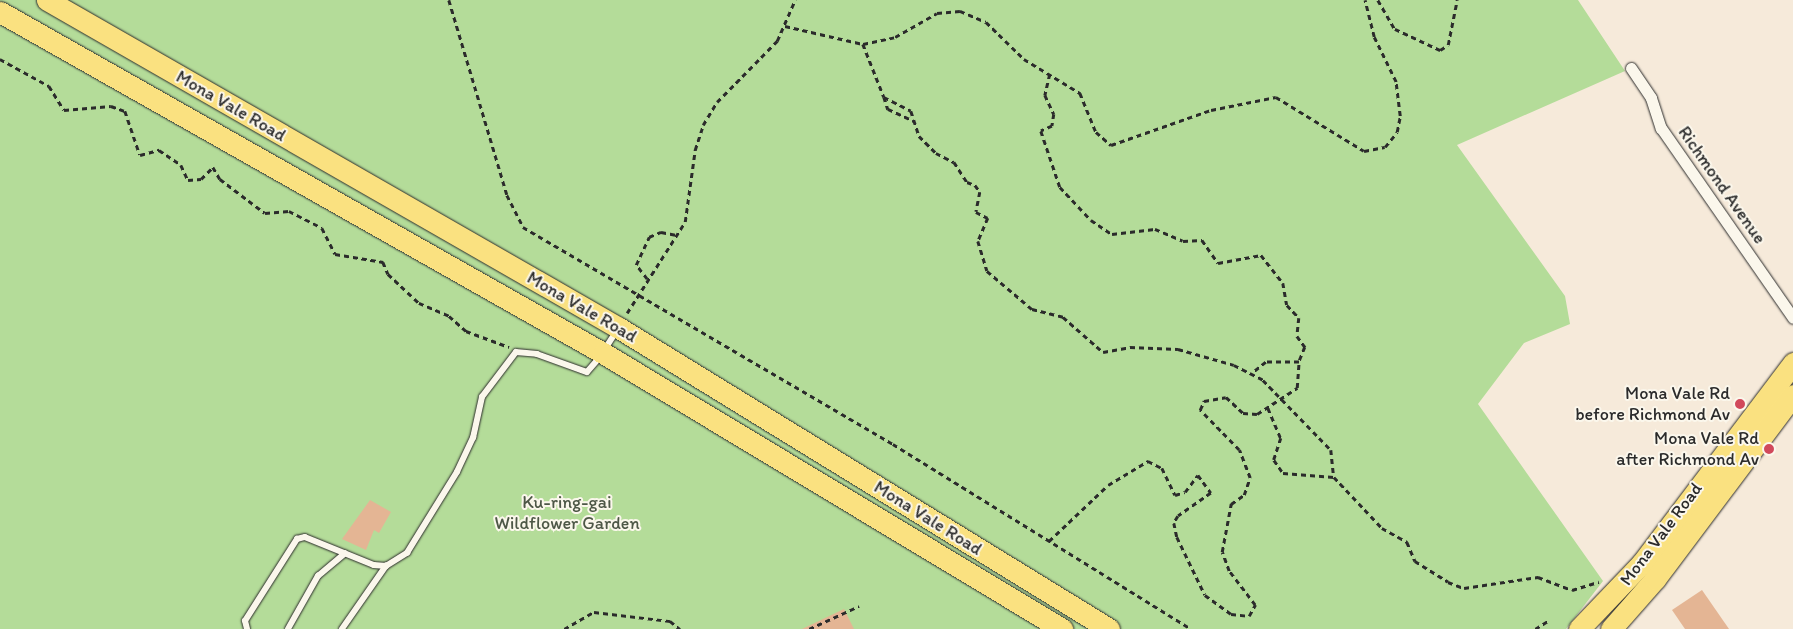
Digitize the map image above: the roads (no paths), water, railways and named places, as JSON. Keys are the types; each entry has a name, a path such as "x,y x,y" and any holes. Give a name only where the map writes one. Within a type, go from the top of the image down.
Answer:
{"highway":[{"name":"Mona Vale Road","path":"47,0 619,328 1108,629"},
{"name":"Mona Vale Road","path":"0,12 603,353 1062,629"},
{"name":"Mona Vale Road","path":"1579,629 1642,563 1793,364"},
{"name":"Mona Vale Road","path":"1611,629 1656,579 1793,395"}],"street":[{"name":"Richmond Avenue","path":"1631,68 1652,98 1661,128 1793,318"}],"lane":[{"path":"342,629 386,566 407,553 457,472 473,438 482,396 516,352 537,354 587,372 603,353 619,328"},
{"path":"247,629 245,621 297,539 305,537 345,553 386,566"},
{"path":"288,629 318,576 345,553"}],"place":[{"name":"Mona Vale Rd before Richmond Av","path":"1740,404"},
{"name":"Mona Vale Rd after Richmond Av","path":"1769,449"}],"park label":[{"name":"Ku-ring-gai Wildflower Garden","path":"567,513"}]}
